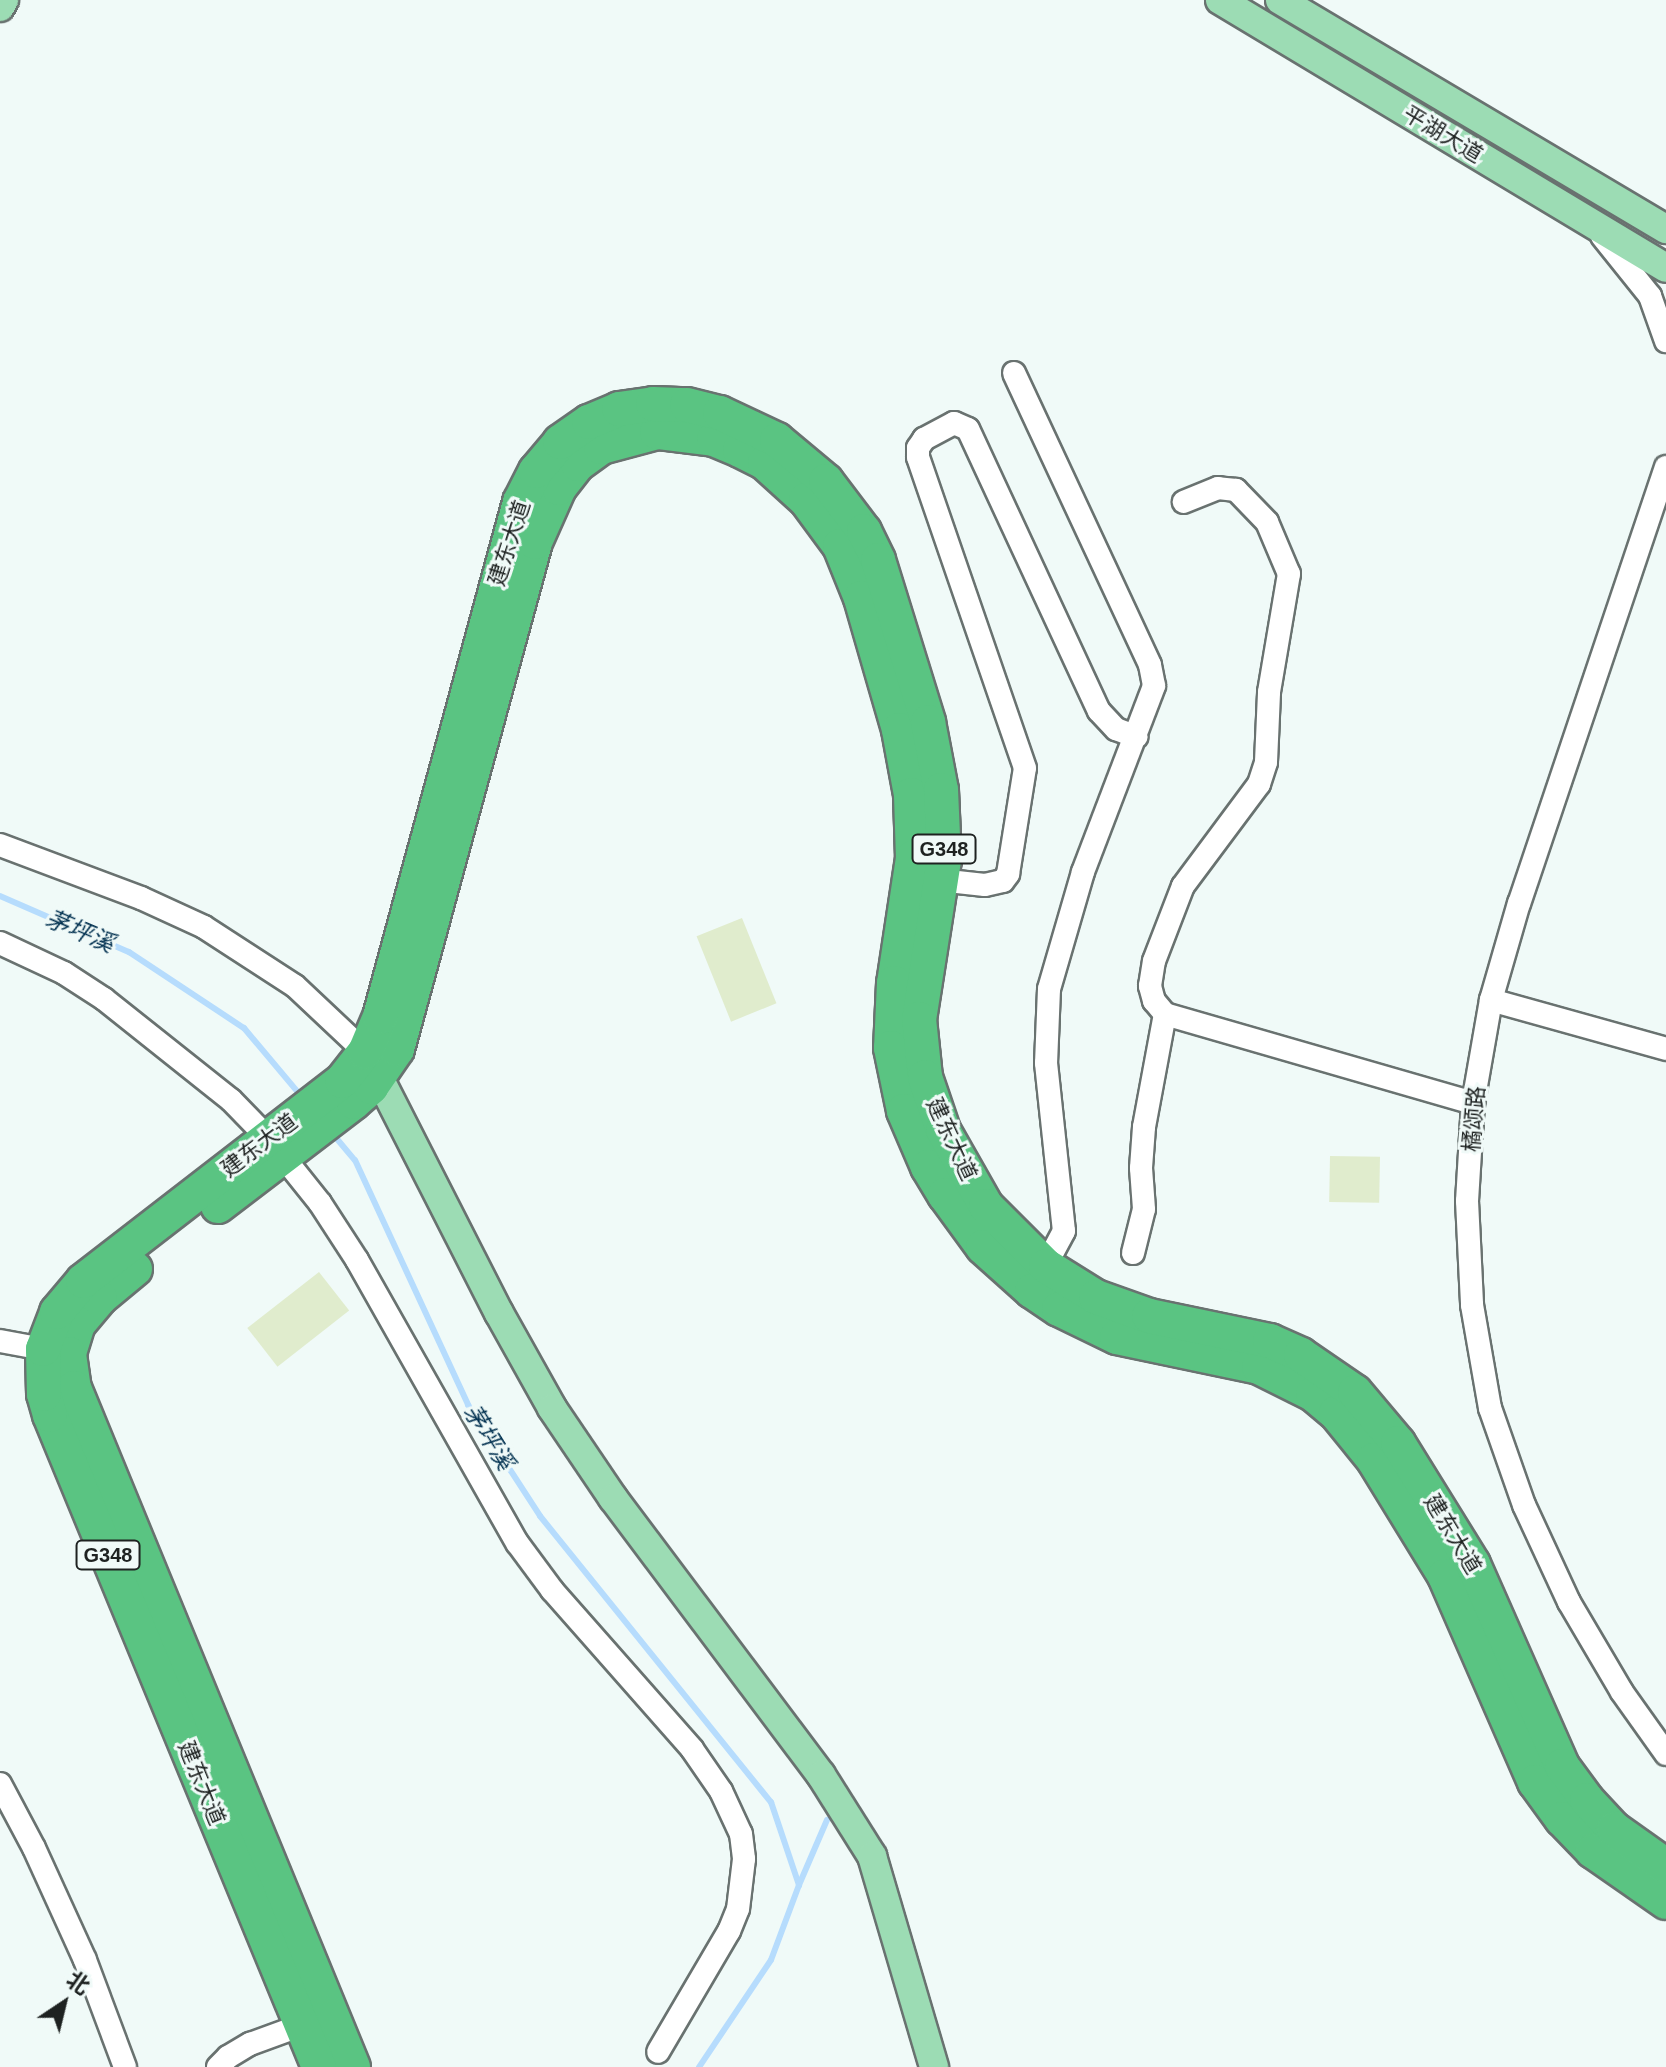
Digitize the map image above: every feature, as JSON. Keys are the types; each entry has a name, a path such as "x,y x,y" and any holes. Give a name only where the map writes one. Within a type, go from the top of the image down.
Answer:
{"highway":[{"name":"建东大道","path":"353,2067 316,2019 74,1388 56,1352 106,1293 284,1140 349,1091 406,1027 535,542 559,488 578,464 601,447 657,432 714,439 765,463 806,500 824,522 852,572 899,730 926,878 891,1015 891,1048 904,1111 928,1167 963,1222 983,1247 1039,1279 1122,1308 1270,1341 1301,1355 1355,1392 1398,1443 1473,1564 1562,1766 1614,1829 1666,1866"},
{"name":"建东大道","path":"1039,1279 1073,1317 1117,1337 1259,1367 1313,1394 1336,1413 1374,1460 1445,1576 1535,1782 1562,1819 1593,1851 1666,1902"},
{"name":"建东大道","path":"316,2019 319,2067"}],"main road":[{"path":"0,7 4,0"},
{"name":"平湖大道","path":"1220,0 1246,7 1666,268"},
{"name":"平湖大道","path":"1280,0 1666,229"},
{"path":"373,1064 499,1313 552,1408 613,1498 821,1775 872,1856 934,2067"}],"street":[{"path":"1591,223 1630,267 1650,296 1666,341"},
{"path":"1014,373 1150,665 1154,686 1083,872 1049,989 1046,1063 1064,1217 1060,1243 1039,1279"},
{"path":"926,878 985,885 1003,881 1008,874 1025,768 918,457 918,448 924,439 954,423 968,429 1099,711 1116,729 1137,737"},
{"name":"橘颂路","path":"1665,468 1519,903 1491,1000 1473,1103 1467,1201 1472,1305 1490,1408 1524,1505 1569,1602 1622,1692 1666,1754"},
{"path":"1184,502 1218,488 1236,490 1267,522 1289,574 1269,692 1266,762 1248,803 1197,863 1171,911 1150,986 1154,1001 1165,1014 1473,1103"},
{"path":"0,845 141,898 214,933 295,986 373,1064"},
{"path":"0,943 64,973 104,999 284,1140 357,1260 518,1544 552,1590 692,1749 733,1812 744,1859 738,1909 729,1931 658,2052"},
{"path":"1491,1000 1666,1049"},
{"path":"1133,1253 1144,1209 1141,1168 1144,1127 1165,1014"},
{"path":"0,1341 56,1352"},
{"path":"0,1784 34,1848 85,1960 125,2067"},
{"path":"218,2067 250,2044 316,2019"}],"green space":[{"path":"742,918 776,1003 731,1022 697,936"},
{"path":"1330,1156 1380,1157 1379,1203 1329,1202"},
{"path":"319,1272 349,1311 277,1367 247,1328"}],"waterway":[{"name":"茅坪溪","path":"0,896 129,952 244,1028 302,1097"},
{"name":"茅坪溪","path":"332,1133 355,1160 468,1405 540,1516 771,1802 799,1885 771,1960 699,2067"},
{"path":"799,1885 827,1820"}]}
